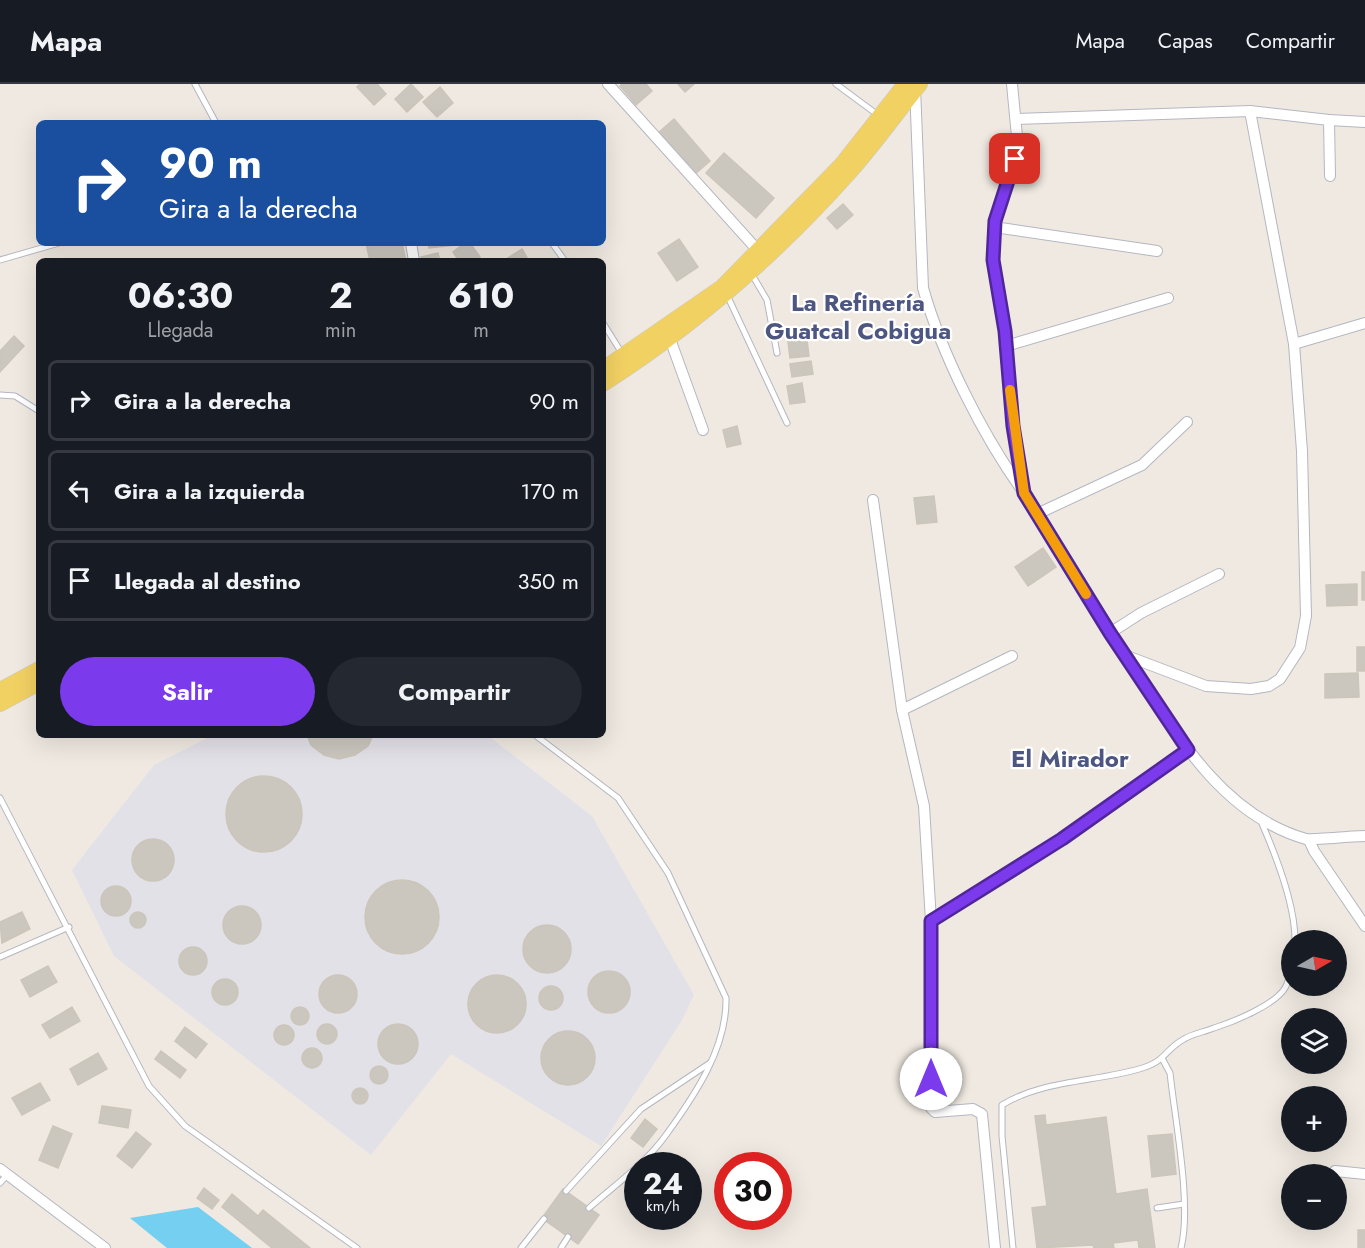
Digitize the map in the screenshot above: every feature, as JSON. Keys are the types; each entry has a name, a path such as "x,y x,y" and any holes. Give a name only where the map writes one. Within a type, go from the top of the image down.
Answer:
{"main road":[{"path":"606,367 722,287 762,254 914,85"},
{"path":"606,382 670,339 727,295 751,273 762,254"},
{"path":"0,690 36,671"},
{"path":"0,704 36,685"}],"street":[{"path":"608,84 762,254"},
{"path":"1012,84 1018,147 994,226 993,260 1006,346 1013,426 1024,493"},
{"path":"914,85 923,288 930,314 948,355 993,447 1173,732 1212,779 1258,815 1309,840 1322,837 1365,835"},
{"path":"1016,119 1250,111 1365,122"},
{"path":"1127,656 1178,678 1228,690 1269,686 1280,679 1289,668 1300,648 1306,616 1302,451 1294,344 1250,111"},
{"path":"1329,120 1330,176"},
{"path":"994,226 1157,251"},
{"path":"1006,346 1168,298"},
{"path":"1294,344 1365,323"},
{"path":"670,339 703,430"},
{"path":"1037,514 1142,465 1187,422"},
{"path":"873,500 902,710 924,806 931,921 931,1108 935,1112 973,1109 982,1114 995,1248"},
{"path":"1110,633 1141,613 1219,574"},
{"path":"902,710 1012,656"},
{"path":"931,921 1062,839 1188,750"},
{"path":"1309,840 1314,851 1365,926"},
{"path":"1347,1172 1365,1174"},
{"path":"2,1176 105,1248"}],"lane":[{"path":"195,84 214,120"},
{"path":"836,84 884,121"},
{"path":"0,260 49,246"},
{"path":"751,273 768,306 777,353"},
{"path":"727,295 787,423"},
{"path":"606,328 623,357"},
{"path":"0,396 15,396 36,409"},
{"path":"540,738 618,798 668,873 726,998 726,1020 711,1063 665,1136 589,1208"},
{"path":"0,798 69,927 149,1086 185,1126 357,1248"},
{"path":"1258,815 1272,846 1289,903 1293,930"},
{"path":"0,957 69,927"},
{"path":"1013,1248 1002,1136 1002,1105 1016,1096 1040,1088 1137,1070 1163,1060 1172,1048 1184,1039 1227,1024 1268,1004 1281,993"},
{"path":"1163,1060 1170,1073 1184,1204 1184,1236 1181,1248"},
{"path":"566,1191 641,1109 711,1063"},
{"path":"1157,1208 1184,1204"},
{"path":"521,1248 544,1220"},
{"path":"561,1248 568,1238"}],"shaded area":[{"path":"207,738 491,738 592,816 694,995 682,1020 601,1146 451,1054 371,1155 114,956 72,870 154,765"}],"water":[{"path":"198,1207 252,1248 167,1248 130,1218"}],"building":[{"path":"360,84 377,84 386,94 374,105 357,87"},
{"path":"411,84 423,97 407,112 395,99"},
{"path":"622,84 646,84 652,91 636,105 620,86"},
{"path":"678,84 694,84 685,92"},
{"path":"440,87 453,103 437,117 423,102"},
{"path":"674,119 710,161 694,175 658,133"},
{"path":"724,153 774,198 756,218 706,173"},
{"path":"843,204 853,215 837,229 827,218"},
{"path":"679,239 698,267 677,281 658,253"},
{"path":"367,246 403,246 405,258 369,258"},
{"path":"461,246 472,246 480,257 457,258 453,252"},
{"path":"522,249 527,258 508,258"},
{"path":"438,253 439,258 421,258"},
{"path":"806,332 809,356 790,358 787,334"},
{"path":"14,336 24,346 0,372 0,351"},
{"path":"811,361 813,374 792,377 790,364"},
{"path":"802,383 805,402 790,404 787,386"},
{"path":"737,426 741,444 727,447 723,430"},
{"path":"934,496 937,522 917,524 914,498"},
{"path":"1043,548 1056,567 1028,586 1015,567"},
{"path":"1362,572 1365,572 1365,600 1362,600"},
{"path":"1357,584 1357,605 1327,606 1326,585"},
{"path":"1357,647 1365,647 1365,671 1357,671"},
{"path":"1358,673 1359,697 1325,698 1325,674"},
{"path":"308,738 372,738 368,746 355,755 339,759 324,755 311,745"},
{"path":"264,776 279,779 291,787 299,799 302,814 299,829 291,841 279,849 264,852 249,849 237,841 229,829 226,814 229,799 237,787 249,779"},
{"path":"153,839 168,845 174,860 168,875 153,881 138,875 132,860 138,845"},
{"path":"402,880 416,883 428,891 436,903 439,917 436,931 428,943 416,951 402,954 388,951 376,943 368,931 365,917 368,903 376,891 388,883"},
{"path":"116,886 122,887 130,895 130,907 122,915 116,916 110,915 102,907 101,901 102,895 110,887"},
{"path":"242,906 256,911 261,925 256,939 242,944 228,939 223,925 228,911"},
{"path":"22,912 30,929 2,943 0,922"},
{"path":"135,912 141,912 146,920 144,926 135,928 130,923 130,917"},
{"path":"547,925 564,932 571,949 564,966 547,973 530,966 523,949 530,932"},
{"path":"193,947 203,951 207,961 203,971 193,975 183,971 179,961 183,951"},
{"path":"48,966 57,982 30,997 21,980"},
{"path":"609,971 617,972 624,977 629,984 629,1000 624,1007 617,1012 609,1013 601,1012 594,1007 589,1000 588,992 589,984 594,977 601,972"},
{"path":"338,975 351,981 357,994 351,1007 338,1013 325,1007 319,994 325,981"},
{"path":"491,975 503,975 518,983 526,998 526,1010 518,1025 503,1033 491,1033 476,1025 468,1010 468,998 476,983"},
{"path":"225,979 234,983 238,992 234,1001 225,1005 216,1001 212,992 216,983"},
{"path":"551,986 556,987 562,993 562,1003 556,1009 551,1010 546,1009 540,1003 539,998 540,993 546,987"},
{"path":"72,1007 80,1021 50,1038 42,1025"},
{"path":"296,1007 304,1007 309,1012 307,1023 296,1025 291,1020 291,1012"},
{"path":"327,1024 334,1027 337,1034 334,1041 327,1044 320,1041 317,1034 320,1027"},
{"path":"398,1024 412,1030 418,1044 412,1058 398,1064 384,1058 378,1044 384,1030"},
{"path":"280,1025 288,1025 294,1031 294,1039 288,1045 280,1045 274,1039 274,1031"},
{"path":"185,1027 207,1044 196,1058 175,1041"},
{"path":"563,1031 573,1031 587,1039 593,1048 595,1058 593,1068 587,1077 573,1085 563,1085 546,1073 541,1063 541,1053 553,1036"},
{"path":"312,1048 319,1051 322,1058 319,1065 312,1068 305,1065 302,1058 305,1051"},
{"path":"161,1051 186,1070 180,1078 155,1059"},
{"path":"98,1053 107,1069 78,1085 70,1069"},
{"path":"375,1066 383,1066 388,1071 386,1082 375,1084 370,1079 370,1071"},
{"path":"40,1083 50,1100 22,1115 12,1098"},
{"path":"357,1088 363,1088 368,1096 366,1102 357,1104 352,1099 352,1093"},
{"path":"102,1106 131,1110 128,1128 99,1123"},
{"path":"1045,1115 1046,1125 1106,1117 1116,1194 1147,1189 1155,1248 1139,1248 1138,1240 1113,1243 1114,1248 1094,1248 1093,1245 1037,1248 1032,1208 1047,1206 1035,1116"},
{"path":"645,1119 657,1129 643,1147 631,1138"},
{"path":"53,1126 72,1134 58,1168 39,1160"},
{"path":"136,1132 151,1144 132,1168 117,1156"},
{"path":"1172,1134 1176,1174 1152,1177 1148,1136"},
{"path":"204,1188 219,1200 212,1209 197,1198"},
{"path":"563,1189 599,1215 578,1244 542,1218"},
{"path":"232,1194 258,1216 263,1210 310,1248 272,1248 222,1207"},
{"path":"1358,1230 1365,1230 1365,1248 1358,1248"}],"slow traffic":[{"path":"1010,390 1013,426 1024,493 1086,594"}],"district":[{"name":"La Refinería Guatcal Cobigua","path":"858,316"},
{"name":"El Mirador","path":"1070,758"}],"route":[{"path":"931,1079 931,921 1062,839 1188,750 1173,732 1024,493 1013,426 1005,331 993,260 995,221 1015,159"}]}
